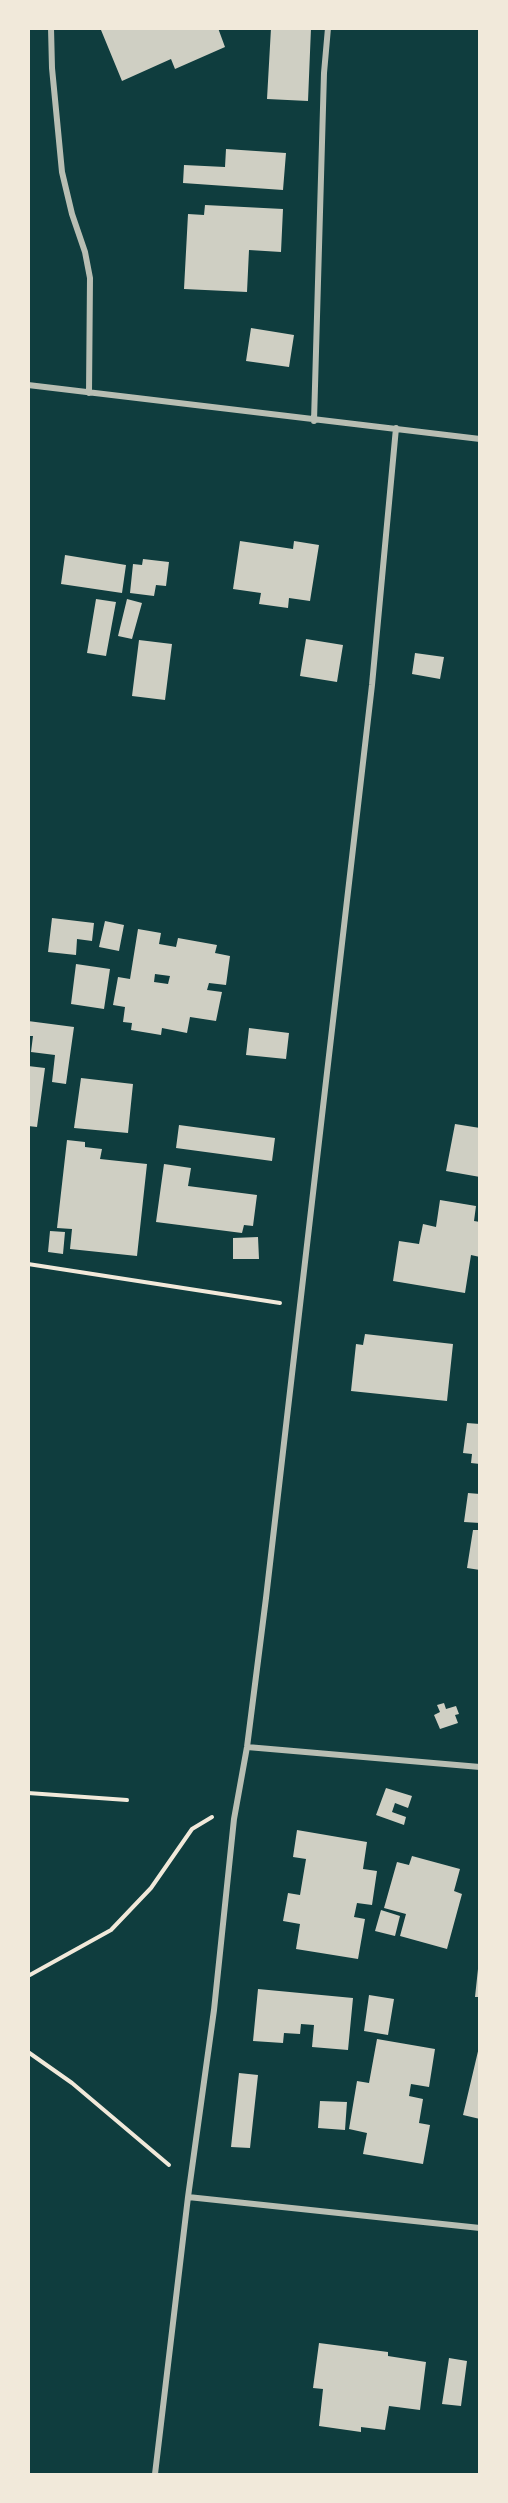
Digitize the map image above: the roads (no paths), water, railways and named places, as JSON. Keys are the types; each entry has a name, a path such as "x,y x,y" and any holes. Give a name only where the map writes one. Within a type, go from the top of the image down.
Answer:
{"street":[{"path":"51,28 52,68 62,172 72,214 85,252 90,278 89,393"},
{"path":"314,421 324,73 328,28"},
{"path":"28,385 314,421 396,428 480,439"},
{"path":"155,2475 188,2197 214,2010 234,1819 247,1747 372,685 396,428"},
{"path":"247,1747 480,1767"},
{"path":"188,2197 480,2228"}]}
